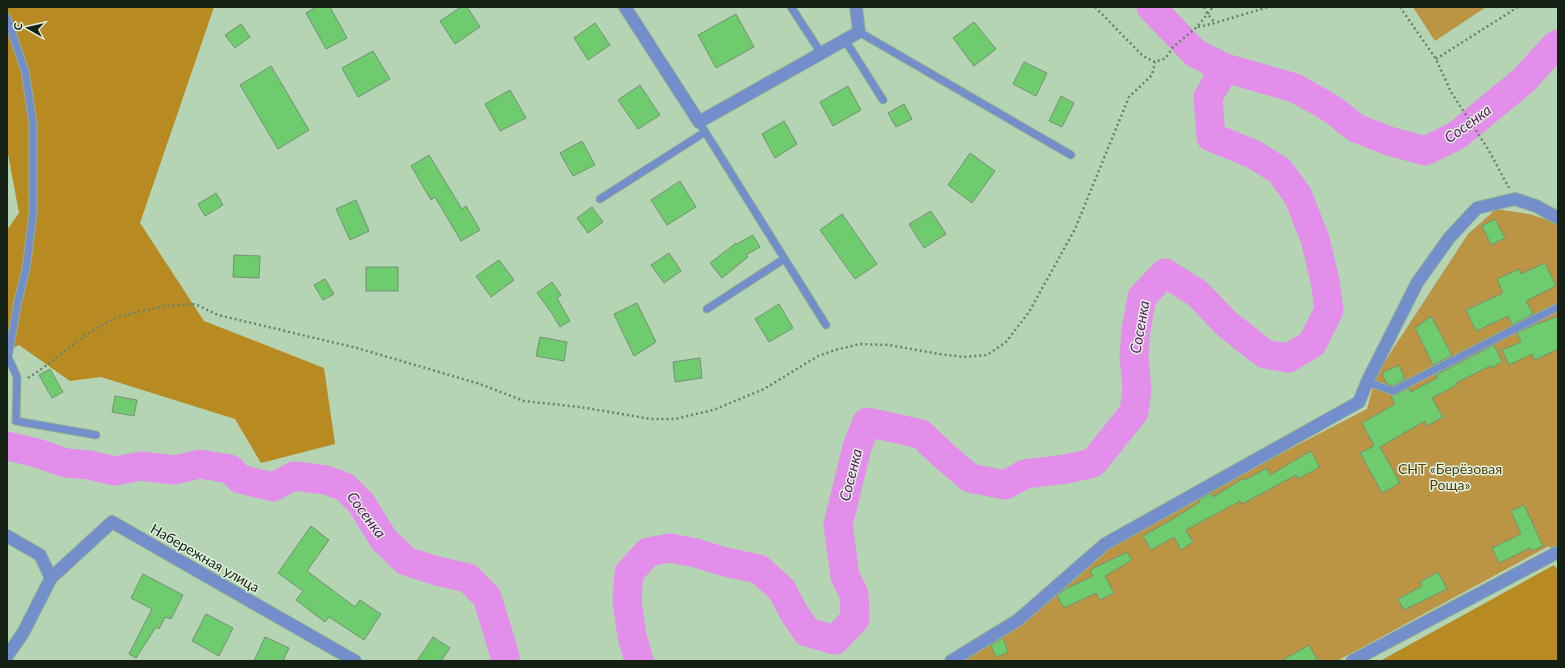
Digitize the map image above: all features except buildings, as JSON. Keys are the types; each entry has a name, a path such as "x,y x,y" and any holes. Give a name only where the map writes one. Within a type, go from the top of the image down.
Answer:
{"street":[{"path":"625,7 702,127 858,32 856,7"},
{"path":"951,661 1018,620 1105,544 1359,402 1367,382 1417,283 1449,238 1476,208 1515,199 1536,206 1558,218"},
{"name":"Набережная улица","path":"51,578 112,522 355,661"},
{"path":"7,536 40,555 51,578 23,633 7,656"},
{"path":"1352,661 1558,552"}],"lane":[{"path":"791,7 822,53"},
{"path":"7,18 25,71 32,124 33,214 26,269 18,301 8,357 17,377 16,421 96,435"},
{"path":"858,32 1071,155"},
{"path":"844,40 883,100"},
{"path":"600,198 702,127 826,325"},
{"path":"707,309 784,259"},
{"path":"1367,382 1393,391 1558,307"}],"path":[{"path":"1095,7 1143,56 1155,62 1166,58 1173,48 1197,27 1213,7"},
{"path":"1204,7 1216,23"},
{"path":"1197,27 1216,23 1268,7"},
{"path":"1400,7 1436,59 1451,92 1488,149 1515,199"},
{"path":"1436,59 1518,7"},
{"path":"17,377 30,378 87,334 117,318 164,306 195,304 218,315 357,348 480,384 524,401 580,407 651,419 675,419 713,410 764,389 818,356 860,344 889,345 964,357 987,355 1006,342 1029,312 1075,229 1129,97 1152,75 1155,62"}],"green space":[{"path":"1413,7 1486,7 1435,41"},
{"name":"СНТ «Берёзовая Роща»","path":"1496,209 1529,214 1558,223 1558,557 1549,546 1337,661 955,661 1109,547 1243,473 1367,409 1376,375 1468,234"}],"shaded area":[{"path":"7,7 214,7 140,223 204,321 324,368 335,444 261,463 235,419 101,377 70,381 19,345 7,351 7,230 19,213 7,149"},
{"path":"1554,565 1558,570 1558,661 1380,661"}],"waterway":[{"path":"1151,7 1195,53 1225,68"},
{"name":"Сосенка","path":"639,661 632,636 627,601 629,573 648,552 670,548 759,569 782,590 794,613 807,632 835,640 855,619 854,594 845,576 838,525 857,447 867,422 921,434 970,478 1005,485 1025,474 1066,469 1093,463 1134,412 1137,389 1134,357 1136,330 1142,297 1165,273 1197,293 1227,324 1265,354 1288,358 1312,344 1329,310 1325,281 1315,239 1298,196 1280,171 1253,154 1211,137 1208,97 1225,68 1295,88 1332,109 1356,128 1389,141 1425,151 1456,136 1524,80 1558,44"},
{"name":"Сосенка","path":"7,446 37,453 66,463 89,465 115,471 141,466 175,470 200,464 230,469 240,479 273,487 294,476 326,480 345,487 361,503 384,540 406,561 437,571 468,578 487,597 505,656 505,661"}]}
